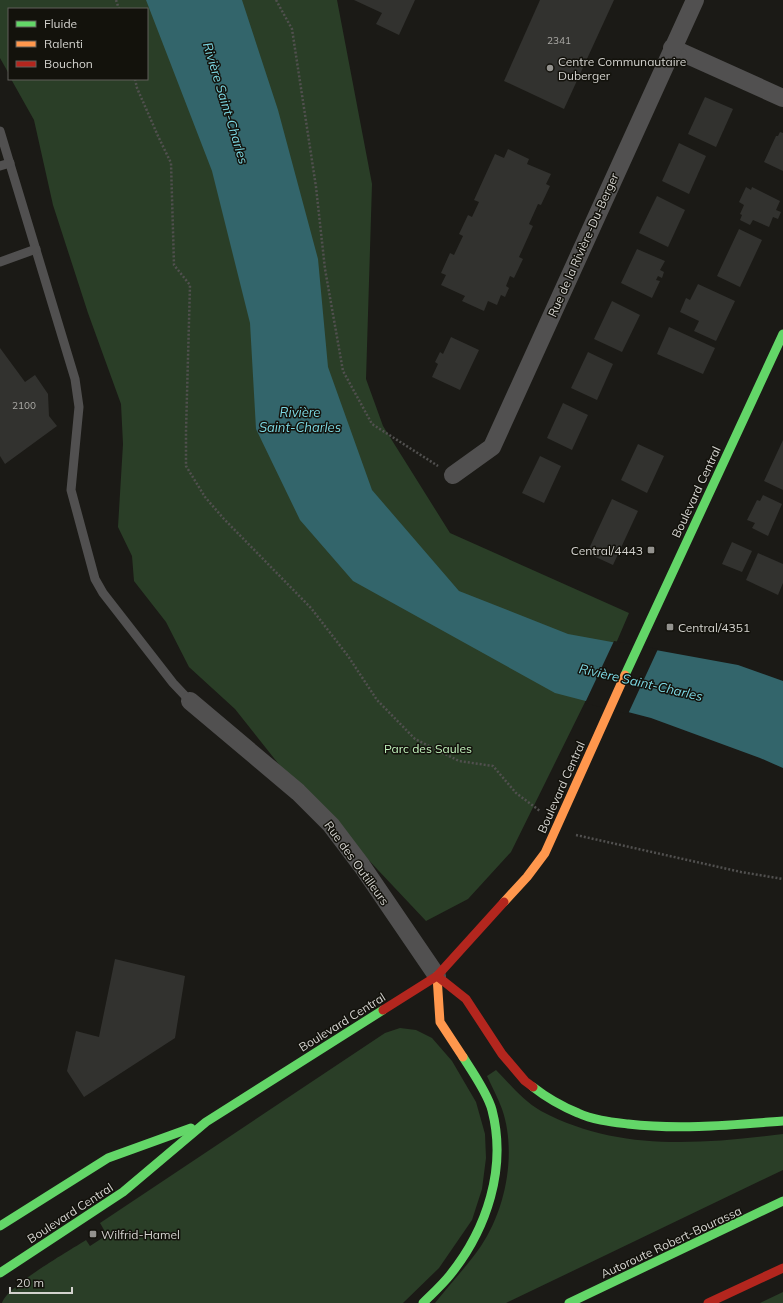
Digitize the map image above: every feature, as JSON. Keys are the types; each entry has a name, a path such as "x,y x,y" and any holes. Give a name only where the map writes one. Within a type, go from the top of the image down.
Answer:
{"main road":[{"name":"Boulevard Central","path":"0,1273 123,1192 206,1122 437,976 527,877 545,853 641,640 783,334"},
{"path":"437,976 466,1000 502,1054 524,1081 552,1100 580,1114 612,1122 648,1126 706,1127 783,1121"},
{"path":"423,1303 450,1275 474,1240 493,1189 497,1167 497,1140 492,1109 477,1078 440,1022 437,976"},
{"name":"Boulevard Central","path":"0,1226 108,1158 206,1122"},
{"name":"Autoroute Robert-Bourassa","path":"569,1303 783,1201"},
{"path":"708,1303 783,1268"}],"street":[{"name":"Rue de la Rivière-Du-Berger","path":"453,475 492,447 695,0"},
{"path":"672,48 783,98"},
{"name":"Rue des Outilleurs","path":"190,701 298,792 331,825 366,872 437,976"}],"lane":[{"path":"0,131 75,379 79,407 71,490 95,578 103,593 173,683 190,701"},
{"path":"0,166 10,163"},
{"path":"0,262 36,249"}],"path":[{"path":"276,0 292,29 316,187 325,269 343,371 372,424 453,475"},
{"path":"136,80 137,88 171,163 174,265 190,285 186,466 205,497 224,519 311,608 348,656 377,700 414,739 459,762 492,766 516,793 544,814"},
{"path":"572,834 734,870 783,879"}],"green space":[{"name":"Parc des Saules","path":"0,0 154,0 219,171 258,332 262,427 587,698 511,852 468,899 426,921 281,767 235,709 189,667 166,622 134,581 132,556 118,527 123,444 121,404 88,313 53,205 34,120 12,80 148,80 148,8 8,8 8,72 0,58"},
{"path":"235,0 337,0 372,184 366,379 383,426 450,533 629,613 614,648 566,640 456,595 368,492 323,368"},
{"path":"400,1028 416,1030 432,1038 452,1061 476,1102 485,1134 486,1158 482,1189 472,1220 439,1268 403,1303 2,1303 6,1296 26,1278 53,1260 86,1240 90,1246 107,1235 100,1223 385,1033"},
{"path":"496,1070 534,1107 570,1124 600,1133 630,1139 660,1142 690,1142 752,1138 783,1134 783,1170 506,1303 435,1303 481,1246 490,1231 503,1198 509,1161 509,1143 502,1109 487,1076"},
{"path":"783,1292 783,1303 760,1303"}],"water":[{"name":"Rivière Saint-Charles","path":"146,0 242,0 278,110 318,259 328,367 372,490 459,591 568,634 738,665 783,681 783,768 760,758 651,718 555,693 353,581 300,520 256,429 250,323 212,171"}],"pier":[{"path":"614,641 658,649 628,714 585,703"}],"building":[{"path":"354,0 415,0 399,35 376,24 382,13"},
{"path":"540,0 614,0 564,109 504,81"},
{"path":"705,97 733,109 716,147 688,134"},
{"path":"780,132 783,133 783,171 764,162 776,136 778,136"},
{"path":"679,143 706,156 689,194 662,181"},
{"path":"508,149 529,159 527,164 551,174 546,184 550,186 541,205 538,204 529,224 533,226 519,257 523,259 514,278 510,276 506,286 509,288 505,297 501,295 497,305 488,301 484,311 462,301 465,296 441,285 446,275 441,273 450,253 454,255 463,236 459,234 468,215 472,217 479,202 474,200 495,154 504,158"},
{"path":"746,187 751,190 752,187 780,201 776,210 781,212 778,219 773,217 769,227 753,220 750,225 740,220 742,215 740,214 744,205 739,202"},
{"path":"657,196 685,210 668,247 639,233"},
{"path":"739,229 762,240 740,287 717,276"},
{"path":"637,249 665,261 660,270 664,272 662,278 658,276 656,280 660,281 652,298 621,283"},
{"path":"698,284 735,301 716,341 694,331 699,321 680,312 686,298 690,300"},
{"path":"612,301 640,315 622,352 594,339"},
{"path":"669,327 715,348 703,374 657,354"},
{"path":"451,337 479,350 460,390 432,377 438,364 435,362 440,352 443,354"},
{"path":"0,348 25,382 35,375 48,394 49,416 57,426 5,464 0,456"},
{"path":"588,352 613,364 597,400 571,388"},
{"path":"563,403 588,415 572,450 547,438"},
{"path":"783,440 783,490 764,481"},
{"path":"638,444 664,456 647,493 621,480"},
{"path":"540,456 561,466 544,503 522,493"},
{"path":"763,495 782,504 768,536 752,528 755,523 747,520 757,500 760,501"},
{"path":"612,499 638,511 613,565 587,553"},
{"path":"732,542 752,551 742,572 722,564"},
{"path":"758,553 783,564 783,583 778,595 746,580"},
{"path":"115,959 185,976 175,1038 84,1097 67,1071 76,1031 99,1037"}],"traffic: fast":[{"path":"625,675 783,334"},
{"path":"0,1273 123,1192 206,1122 383,1010"},
{"path":"423,1303 450,1275 474,1238 484,1218 495,1176 497,1154 496,1132 492,1110 483,1090 463,1057"},
{"path":"533,1087 560,1105 590,1117 616,1122 647,1126 686,1127 783,1121"},
{"path":"0,1226 108,1158 191,1128"},
{"path":"569,1303 783,1201"}],"traffic: slow":[{"path":"504,902 527,877 545,853 625,675"},
{"path":"437,976 440,1022 463,1057"}],"traffic: jam":[{"path":"383,1010 437,976 504,902"},
{"path":"437,976 466,999 502,1054 525,1081 533,1087"},
{"path":"708,1303 783,1268"}],"place":[{"name":"Centre Communautaire Duberger","path":"550,68"},
{"name":"Central/4443","path":"651,550"},
{"name":"Central/4351","path":"670,627"},
{"name":"Wilfrid-Hamel","path":"93,1234"}]}
